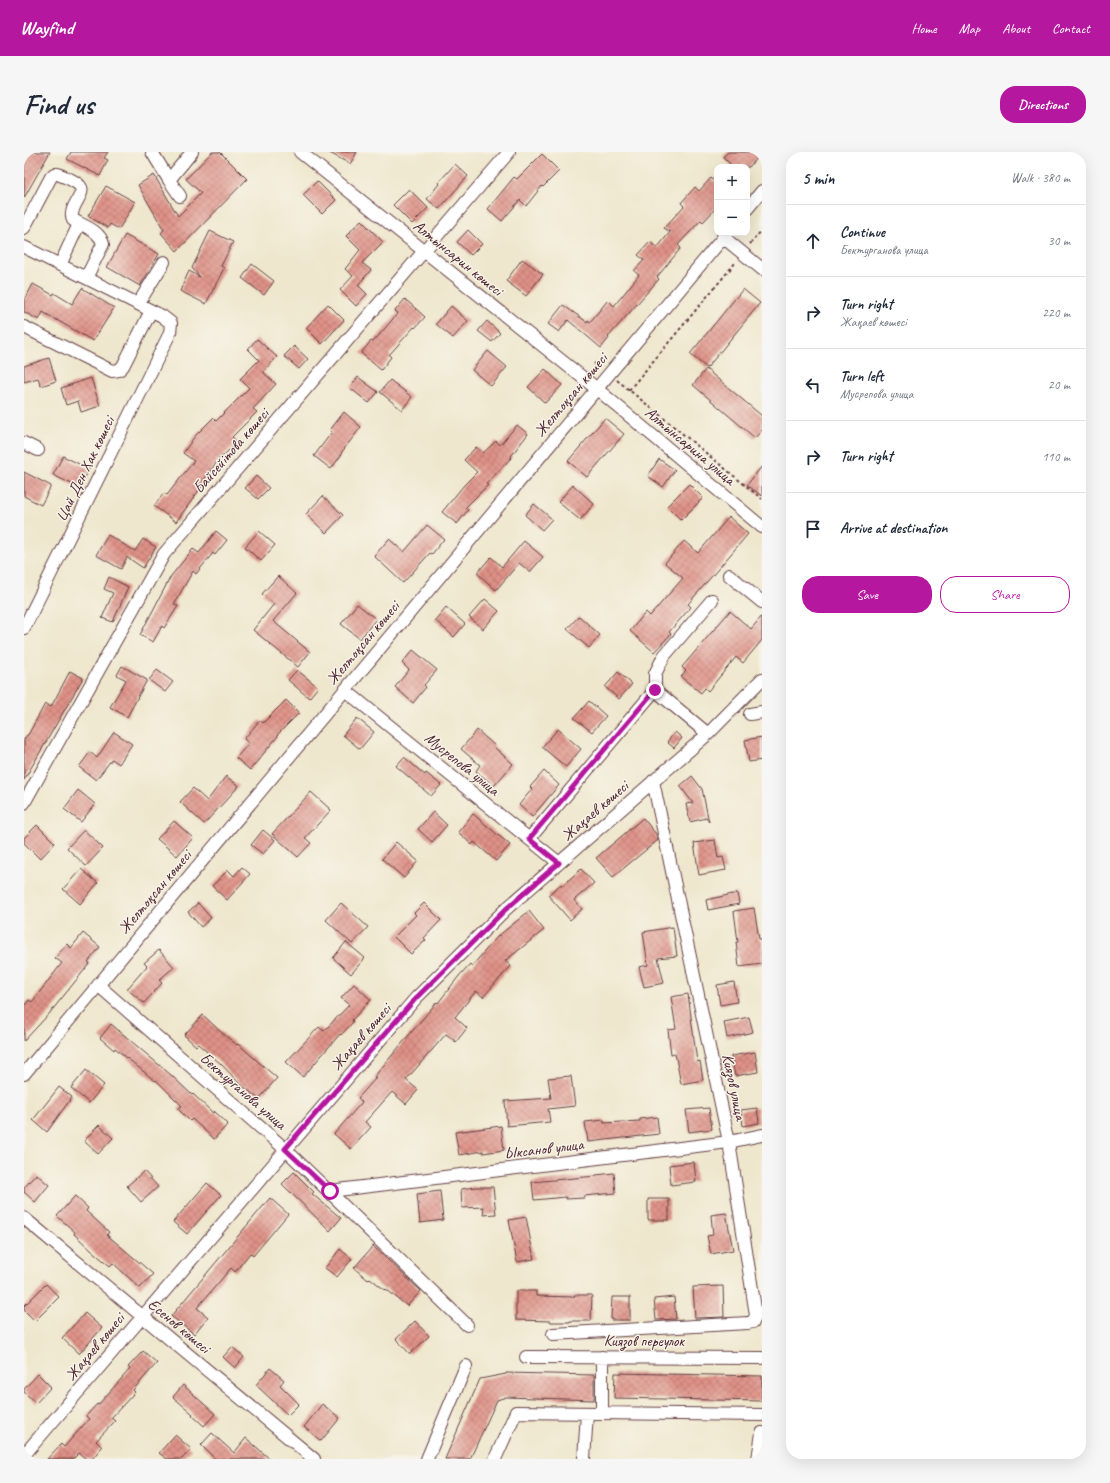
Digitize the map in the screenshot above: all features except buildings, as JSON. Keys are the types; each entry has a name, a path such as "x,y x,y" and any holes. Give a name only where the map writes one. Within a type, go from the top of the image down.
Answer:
{"street":[{"path":"152,152 180,196"},
{"path":"169,180 192,152"},
{"name":"Алтынсарин көшесі","path":"300,152 597,390"},
{"name":"Байсейітова көшесі","path":"24,803 164,554 509,152"},
{"path":"24,228 54,174 58,174 80,185 82,189 81,194 71,212 71,216 73,220 98,235 102,239 103,244 86,278"},
{"path":"750,205 762,191"},
{"path":"60,265 79,224"},
{"name":"Желтоқсан көшесі","path":"24,1074 724,236"},
{"path":"726,236 762,269"},
{"path":"24,247 151,311 123,366 119,370 112,371 24,327"},
{"path":"138,304 164,262"},
{"name":"Цай Ден Хак көшесі","path":"24,628 170,333 171,323 162,316 151,311"},
{"name":"Алтынсарина улица","path":"597,390 762,527"},
{"path":"24,443 38,450"},
{"path":"729,575 762,602"},
{"path":"529,839 655,690 655,674 664,656 712,600"},
{"name":"Жақаев көшесі","path":"24,1455 416,998 506,909 708,734 762,678"},
{"name":"Мусрепова улица","path":"345,690 559,863"},
{"path":"655,690 708,734"},
{"name":"Киязов улица","path":"553,1334 740,1324 753,1322 756,1315 729,1142 654,781"},
{"name":"Бектурганова улица","path":"98,985 285,1149 467,1325"},
{"name":"Ыксанов улица","path":"330,1191 729,1142 762,1136"},
{"name":"Есенов көшесі","path":"24,1218 314,1459"},
{"name":"Киязов переулок","path":"526,1357 762,1358"},
{"path":"602,1357 602,1413"},
{"path":"427,1459 466,1366"},
{"path":"495,1459 516,1412 762,1415"},
{"path":"584,1459 587,1413"},
{"path":"758,1459 762,1433"}],"path":[{"path":"629,390 762,230"},
{"path":"594,363 762,499"}],"route":[{"path":"330,1191 285,1149 416,998 506,909 559,863 529,839 655,690"}]}
